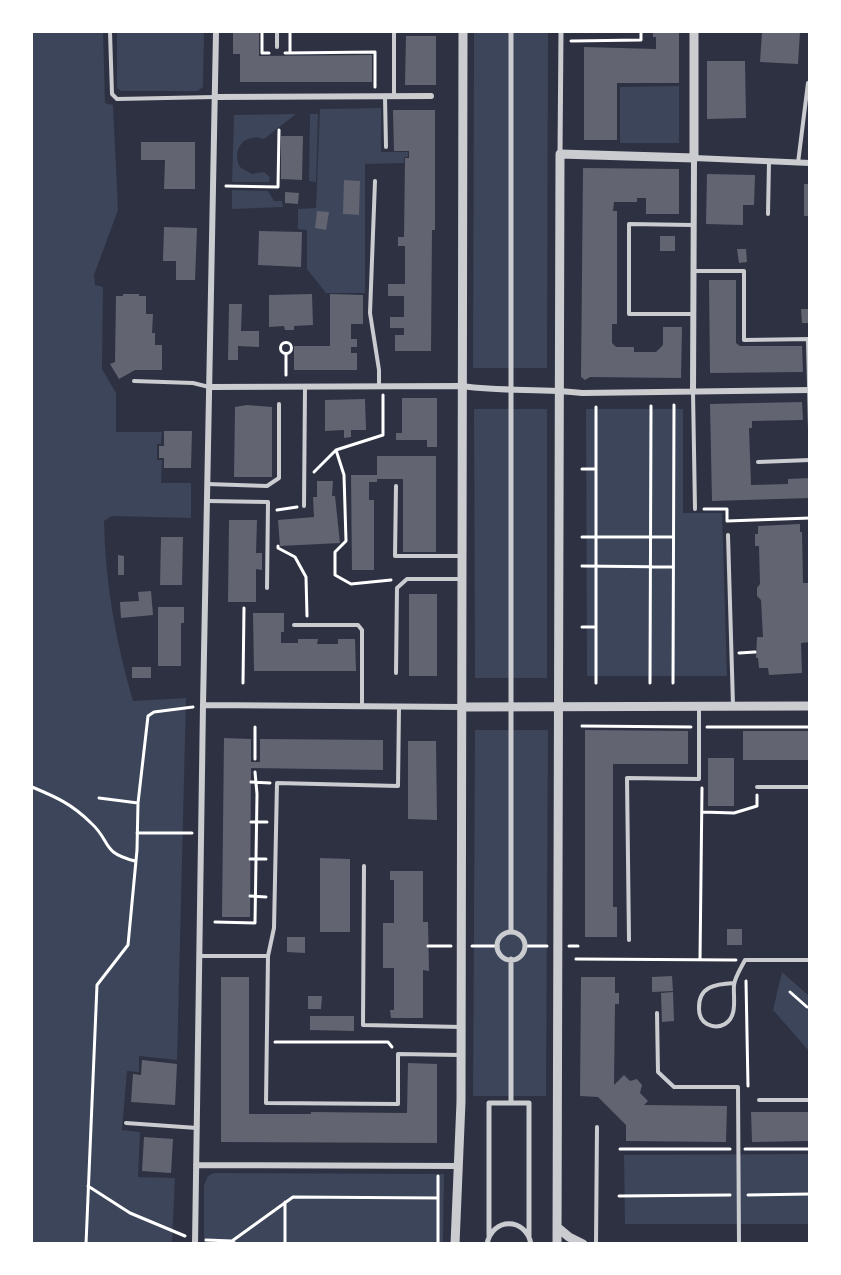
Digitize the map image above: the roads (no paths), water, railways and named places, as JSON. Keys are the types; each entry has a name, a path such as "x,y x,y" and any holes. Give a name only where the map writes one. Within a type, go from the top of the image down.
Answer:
{"street":[{"path":"195,1241 216,32"},
{"path":"455,1244 462,1055 463,32"},
{"path":"511,32 511,932"},
{"path":"557,1244 561,32"},
{"path":"693,392 694,32"},
{"path":"216,97 431,96"},
{"path":"560,154 810,163"},
{"path":"210,387 462,386 484,390 559,390 582,393 809,390"},
{"path":"203,705 399,708 810,706"},
{"path":"511,932 519,934 525,946 519,957 511,959 500,954 498,946 500,938 511,932"},
{"path":"511,959 511,1103"},
{"path":"487,1244 489,1236 489,1103 530,1103 529,1236 531,1244"},
{"path":"196,1165 458,1166"},
{"path":"489,1236 493,1230 509,1223 518,1225 529,1236"},
{"path":"557,1227 569,1237 583,1244"}],"lane":[{"path":"110,32 112,94 117,99 216,97"},
{"path":"277,32 277,47"},
{"path":"394,32 394,96"},
{"path":"798,163 808,83 810,82"},
{"path":"385,96 386,147"},
{"path":"768,214 769,161"},
{"path":"375,182 370,313 381,386"},
{"path":"693,225 629,224 629,314 693,314"},
{"path":"693,271 744,271 744,340 809,339 810,429"},
{"path":"134,381 193,383 210,387"},
{"path":"304,506 305,387"},
{"path":"693,392 695,509"},
{"path":"207,484 267,486 279,478 279,404"},
{"path":"758,462 810,460"},
{"path":"396,486 395,556 462,556"},
{"path":"207,501 268,502 267,588"},
{"path":"728,535 734,706"},
{"path":"396,673 397,588 407,579 462,579"},
{"path":"294,625 358,625 362,630 362,707"},
{"path":"629,940 627,778 699,779 699,706"},
{"path":"399,708 398,786 277,783 274,928 268,956 266,1103 398,1104 398,1054 462,1055"},
{"path":"757,787 810,787"},
{"path":"364,866 363,1025 462,1027"},
{"path":"199,956 268,956"},
{"path":"734,983 715,984 705,991 699,1001 699,1015 704,1023 711,1026 722,1026 730,1020 734,1011 734,983 745,960 810,960"},
{"path":"657,1013 658,1072 674,1087 738,1087 739,1244"},
{"path":"759,1100 810,1100"},
{"path":"126,1123 197,1128"},
{"path":"596,1244 597,1127"}]}
